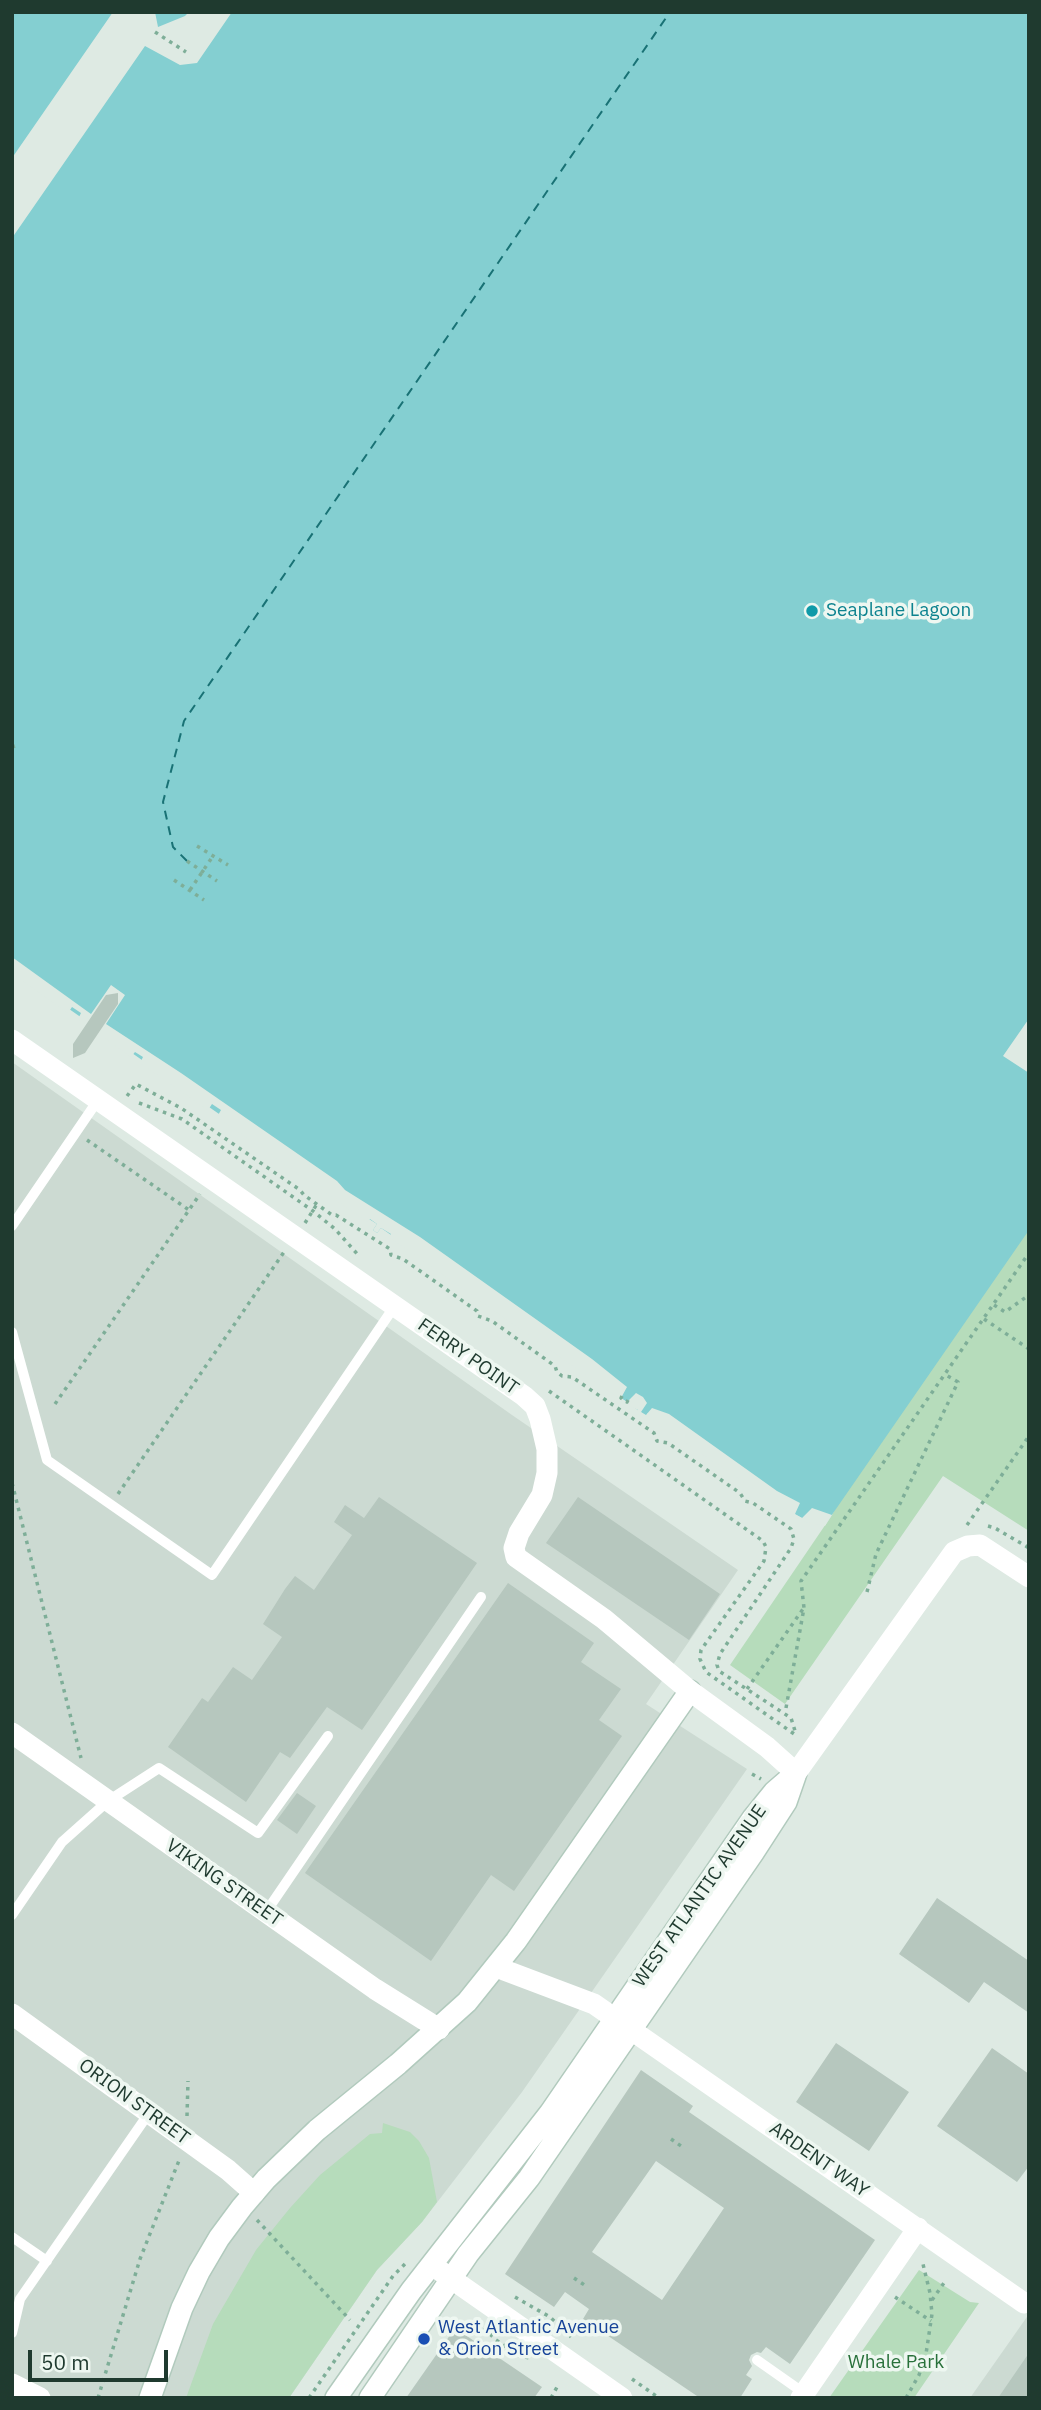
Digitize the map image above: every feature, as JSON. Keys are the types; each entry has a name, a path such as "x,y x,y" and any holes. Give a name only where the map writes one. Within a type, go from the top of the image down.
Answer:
{"street":[{"name":"FERRY POINT","path":"12,1040 524,1395 535,1406 540,1419 547,1449 547,1473 542,1495 519,1533 514,1548 516,1557 604,1619 690,1691 767,1746 796,1773"},
{"name":"WEST ATLANTIC AVENUE","path":"370,2398 450,2279 528,2178 753,1818 796,1773 954,1552 968,1546 981,1545 1029,1577"},
{"path":"150,2398 182,2308 199,2272 219,2238 248,2200 317,2130 439,2029 467,2002 496,1967 690,1691"},
{"name":"VIKING STREET","path":"12,1733 375,1989 439,2029"},
{"name":"ARDENT WAY","path":"496,1967 586,2000 1024,2303"},
{"name":"ORION STREET","path":"12,2014 228,2170 248,2200"},
{"name":"WEST ATLANTIC AVENUE","path":"336,2398 431,2265 623,2024"},
{"path":"803,2396 918,2228"},
{"path":"431,2265 622,2398"},
{"path":"12,2384 40,2398"}],"lane":[{"path":"12,1226 98,1100"},
{"path":"12,1332 47,1460 212,1575 394,1307"},
{"path":"266,1912 481,1598"},
{"path":"12,1915 62,1842 108,1801 159,1768 258,1833 328,1736"},
{"path":"12,2333 20,2299 149,2113"},
{"path":"12,2237 47,2261"},
{"path":"757,2360 803,2396"}],"path":[{"path":"155,32 186,52"},
{"path":"197,846 228,865"},
{"path":"190,890 213,856"},
{"path":"187,861 218,881"},
{"path":"174,880 204,900"},
{"path":"76,1132 190,1210"},
{"path":"55,1404 202,1192"},
{"path":"301,1228 317,1204"},
{"path":"111,1504 285,1251"},
{"path":"786,1708 804,1608 801,1581 1029,1253"},
{"path":"994,1305 1005,1312 1029,1294"},
{"path":"984,1320 1029,1349"},
{"path":"867,1592 876,1554 958,1382 946,1374"},
{"path":"622,1396 627,1402 628,1400"},
{"path":"967,1525 1029,1436"},
{"path":"12,1483 88,1787"},
{"path":"1014,1539 1029,1548"},
{"path":"747,1689 804,1608"},
{"path":"752,1774 761,1779"},
{"path":"98,2398 140,2259 175,2173 184,2138 188,2081"},
{"path":"671,2139 684,2148"},
{"path":"248,2200 264,2226 350,2320"},
{"path":"906,2398 919,2375 932,2322 931,2301 922,2260"},
{"path":"574,2278 586,2286"},
{"path":"931,2301 946,2280"},
{"path":"508,2292 550,2316 581,2343"},
{"path":"895,2297 932,2322"},
{"path":"476,2322 520,2356 527,2357 536,2364"},
{"path":"626,2375 659,2398"},
{"path":"551,2398 557,2387"}],"shaded area":[{"path":"12,1062 512,1415 738,1570 646,1704 747,1769 522,2092 422,2222 377,2270 289,2398 12,2398"},
{"path":"1029,2314 1029,2398 970,2398"}],"green space":[{"path":"1029,1151 1029,1531 943,1476 785,1704 730,1665 832,1515"},
{"path":"383,2123 410,2132 419,2141 429,2158 437,2202 377,2270 289,2398 186,2398 213,2324 256,2250 320,2175 370,2134 382,2133"},
{"name":"Whale Park","path":"919,2270 970,2302 979,2303 914,2398 829,2398"}],"water":[{"path":"12,12 1029,12 1029,1230 827,1522 794,1514 648,1413 646,1416 621,1398 622,1395 381,1228 377,1233 373,1230 377,1224 12,969"}],"pier":[{"path":"113,12 155,12 158,27 189,12 232,12 197,63 180,65 145,46 12,238 12,158"},
{"path":"12,957 91,1014 111,985 125,995 106,1024 337,1181 345,1190 420,1237 592,1359 627,1387 621,1398 627,1402 636,1393 643,1397 647,1403 641,1412 646,1415 652,1408 669,1414 777,1491 800,1503 795,1514 802,1518 812,1508 832,1515 825,1526 801,1521 649,1418 645,1419 638,1414 638,1410 619,1401 389,1237 391,1234 381,1228 377,1233 373,1230 377,1224 370,1219 367,1222 217,1117 221,1110 212,1104 208,1110 140,1063 143,1057 135,1052 131,1057 78,1019 81,1013 72,1007 68,1013 12,973"},
{"path":"1029,1021 1029,1073 1003,1056"}],"building":[{"path":"118,993 118,1004 85,1053 73,1058 73,1044 106,995"},
{"path":"379,1497 477,1563 362,1730 327,1707 290,1758 280,1752 246,1802 168,1747 202,1698 208,1702 233,1667 252,1680 282,1637 263,1624 285,1589 295,1576 314,1590 352,1535 334,1522 345,1505 364,1518"},
{"path":"578,1497 720,1594 689,1640 546,1543"},
{"path":"508,1583 594,1643 581,1662 621,1689 599,1720 622,1736 514,1891 491,1875 431,1961 305,1873"},
{"path":"297,1793 316,1806 297,1834 277,1820"},
{"path":"937,1898 1029,1961 1029,2013 984,1982 969,2003 899,1954"},
{"path":"836,2043 909,2092 869,2151 796,2102"},
{"path":"992,2048 1029,2074 1029,2166 1017,2182 937,2126"},
{"path":"641,2070 693,2106 689,2112 875,2240 790,2364 766,2347 761,2353 751,2355 749,2360 752,2366 746,2375 752,2379 740,2398 700,2398 583,2319 589,2309 565,2292 554,2307 505,2274","holes":["656,2161 724,2208 662,2300 592,2252"]},
{"path":"455,2328 542,2387 534,2398 406,2398"},
{"path":"1029,2353 1029,2398 998,2398"}],"ferry route":[{"path":"187,861 173,847 163,802 184,721 670,12"}],"place":[{"name":"Seaplane Lagoon","path":"812,611"},
{"name":"West Atlantic Avenue & Orion Street","path":"424,2339"}]}
